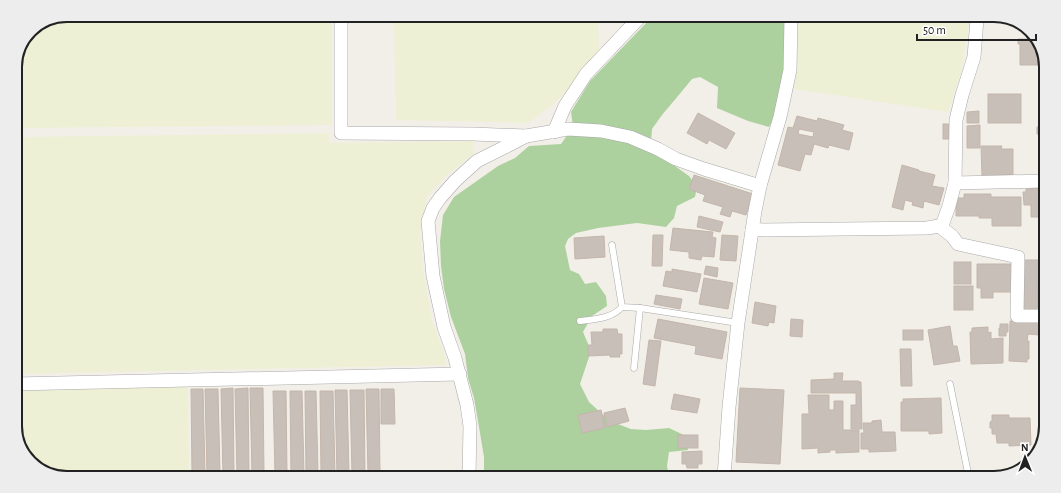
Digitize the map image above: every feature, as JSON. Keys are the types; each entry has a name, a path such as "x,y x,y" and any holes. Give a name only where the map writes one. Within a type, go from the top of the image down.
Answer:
{"street":[{"path":"341,22 341,133 526,136 568,129 601,131 630,137 658,149 676,160 760,186"},
{"path":"554,132 565,106 586,74 635,22"},
{"path":"724,471 729,407 738,323 760,186 780,117 790,70 791,22"},
{"path":"752,230 927,228 939,226 943,223 955,184 956,120 974,57 977,22"},
{"path":"469,471 470,426 467,405 460,374 444,328 433,276 428,221 433,208 440,198 455,181 477,161 526,136"},
{"path":"955,184 1039,181"},
{"path":"939,226 952,236 958,244 1018,257 1017,316 1039,316"},
{"path":"22,384 460,374"}],"lane":[{"path":"612,245 622,307"},
{"path":"580,321 611,315 616,313 622,307 640,308 738,323"},
{"path":"634,368 640,308"},
{"path":"950,384 967,471"}],"green space":[{"path":"61,22 332,22 332,125 22,128 22,64 27,47 37,33 52,24"},
{"path":"394,22 598,22 599,52 571,87 551,106 528,123 396,120"},
{"path":"647,22 786,22 784,68 775,117 769,127 748,121 717,108 718,87 700,77 692,79 652,129 651,142 665,159 689,176 697,187 695,197 677,206 674,218 666,227 637,223 598,228 576,233 568,239 565,246 570,270 579,274 585,284 596,282 606,296 607,306 592,316 583,332 591,351 580,384 589,402 610,421 631,429 646,430 669,428 686,436 688,450 669,452 668,471 484,471 484,457 474,398 468,378 465,354 451,317 444,289 440,241 443,215 454,197 498,166 515,158 529,146 561,144 573,127 571,112 590,81"},
{"path":"798,22 969,22 962,68 948,112 794,89 797,66"},
{"path":"329,133 329,143 473,141 474,153 446,176 427,197 420,233 423,268 432,321 445,356 445,365 22,374 22,137"},
{"path":"188,387 189,471 67,471 50,468 33,456 24,441 22,429 22,389"}],"building":[{"path":"1018,39 1029,39 1037,52 1039,65 1020,65 1020,44 1018,44"},
{"path":"988,94 1021,94 1021,123 988,123"},
{"path":"979,111 979,123 967,123 967,112"},
{"path":"698,113 735,133 726,149 709,140 707,144 687,133"},
{"path":"797,116 817,121 818,118 844,125 842,130 853,133 849,150 829,145 828,148 814,144 811,155 805,154 800,171 778,165 788,127 793,128","holes":["799,129 814,132 813,137 798,134"]},
{"path":"943,124 949,124 949,139 943,139"},
{"path":"980,125 980,148 967,148 967,126"},
{"path":"1037,127 1039,127 1039,134 1037,134"},
{"path":"981,146 1002,146 1001,149 1013,149 1013,175 995,175 996,179 984,179 984,176 982,176"},
{"path":"902,165 935,175 932,186 944,188 939,205 924,201 923,208 912,205 913,202 905,200 903,210 892,207"},
{"path":"694,175 753,194 746,215 732,211 730,217 720,214 723,207 703,201 705,195 689,189"},
{"path":"1038,188 1039,217 1031,217 1031,205 1024,205 1023,192 1026,192 1026,189"},
{"path":"964,194 991,194 991,197 1021,197 1021,226 992,226 992,218 979,218 979,216 956,216 956,198 964,198"},
{"path":"699,216 723,222 720,232 697,227"},
{"path":"673,228 713,232 712,237 716,238 714,257 702,256 701,260 689,258 689,252 670,250"},
{"path":"653,235 663,235 662,266 652,266"},
{"path":"722,235 738,236 736,261 720,260"},
{"path":"604,236 605,257 575,259 574,238"},
{"path":"1024,260 1039,260 1038,310 1022,310"},
{"path":"954,262 971,262 971,284 954,284"},
{"path":"977,264 1014,264 1013,292 993,292 993,298 981,298 981,288 977,288"},
{"path":"706,266 718,268 717,277 704,274"},
{"path":"672,269 701,274 697,292 663,286 666,271 672,272"},
{"path":"704,278 733,283 728,309 699,304"},
{"path":"954,286 973,286 973,310 954,310"},
{"path":"656,295 682,299 680,309 654,304"},
{"path":"755,302 776,306 774,323 769,322 768,326 752,323"},
{"path":"658,319 727,332 722,359 695,354 696,346 654,338"},
{"path":"791,319 803,320 802,337 790,336"},
{"path":"1039,319 1039,335 1028,334 1027,341 1029,341 1029,359 1027,359 1027,362 1009,361 1010,321"},
{"path":"1000,324 1008,324 1008,332 1006,332 1006,336 999,336"},
{"path":"950,326 953,346 957,346 960,361 934,365 928,330"},
{"path":"988,327 988,333 991,332 991,339 1003,338 1003,363 971,364 970,332 972,332 972,328"},
{"path":"603,329 617,329 618,334 622,334 622,354 619,354 620,357 610,357 610,355 588,356 588,345 592,345 591,332 603,332"},
{"path":"903,330 923,330 923,340 903,340"},
{"path":"649,340 661,341 655,386 643,384"},
{"path":"900,349 911,349 912,386 901,386"},
{"path":"834,373 843,373 842,381 861,382 862,429 851,429 851,405 856,405 856,393 811,393 811,380 834,379"},
{"path":"233,388 234,471 223,471 221,389"},
{"path":"248,388 249,471 237,471 235,389"},
{"path":"250,388 263,388 264,471 252,471"},
{"path":"740,388 784,390 780,464 736,462"},
{"path":"191,389 203,389 205,471 192,471"},
{"path":"205,389 218,389 220,471 207,471"},
{"path":"366,389 379,389 380,471 368,471"},
{"path":"381,389 394,389 395,424 381,424"},
{"path":"335,390 347,390 349,471 337,471"},
{"path":"350,390 364,390 365,471 352,471"},
{"path":"273,391 286,391 287,471 275,471"},
{"path":"290,391 302,391 304,471 291,471"},
{"path":"305,391 316,391 318,471 306,471"},
{"path":"320,391 333,391 335,471 321,471"},
{"path":"674,394 700,399 697,413 671,409"},
{"path":"808,395 829,395 829,410 834,410 834,401 843,401 843,430 859,430 859,452 836,453 836,450 830,450 830,452 818,453 818,448 802,449 802,414 809,414"},
{"path":"941,398 942,433 929,434 929,431 901,431 901,402 903,402 903,399"},
{"path":"625,408 629,421 607,427 604,413"},
{"path":"601,410 605,428 582,433 578,415"},
{"path":"992,415 1009,415 1009,418 1030,418 1031,445 1009,446 1009,443 997,443 996,434 992,434 992,428 990,428"},
{"path":"881,420 882,432 895,432 896,451 869,452 869,449 861,449 861,433 864,433 863,423 872,423 872,421"},
{"path":"678,435 698,435 698,448 678,448"},
{"path":"702,451 702,464 698,464 698,468 687,468 686,464 682,464 682,452"}]}
